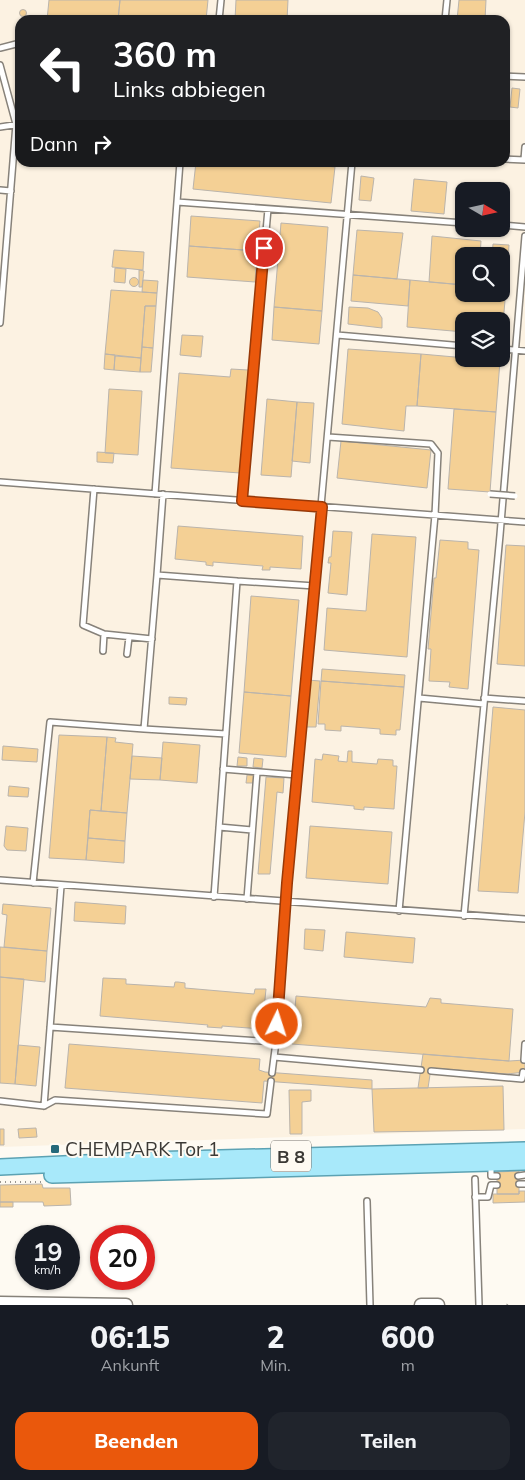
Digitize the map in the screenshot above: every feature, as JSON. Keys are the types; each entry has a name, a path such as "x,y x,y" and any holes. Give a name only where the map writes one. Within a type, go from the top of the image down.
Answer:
{"main road":[{"name":"B 8","path":"0,1167 147,1160 525,1150"},
{"name":"B 8","path":"0,1176 493,1172 522,1169"}],"street":[{"path":"0,1303 126,1305"},
{"path":"421,1305 438,1305"}],"lane":[{"path":"219,15 220,0"},
{"path":"446,15 447,0"},
{"path":"0,48 15,44"},
{"path":"0,65 15,114"},
{"path":"510,76 525,77"},
{"path":"0,128 15,125"},
{"path":"510,159 524,160 525,147"},
{"path":"0,324 15,153"},
{"path":"155,494 180,167"},
{"path":"272,1073 352,167"},
{"path":"0,190 11,191"},
{"path":"177,202 455,222"},
{"path":"242,501 268,208"},
{"path":"510,226 525,227"},
{"path":"464,916 525,236"},
{"path":"337,335 455,345"},
{"path":"510,351 525,351"},
{"path":"328,437 431,444 438,453 435,515 399,911"},
{"path":"0,482 525,522"},
{"path":"94,489 83,626 104,634 152,639"},
{"path":"144,729 162,494"},
{"path":"490,494 515,496"},
{"path":"157,575 315,586"},
{"path":"214,897 237,581"},
{"path":"103,651 104,634"},
{"path":"127,654 129,637"},
{"path":"419,698 484,704"},
{"path":"484,698 525,701"},
{"path":"33,883 50,722 226,734"},
{"path":"223,769 297,775"},
{"path":"247,899 257,772"},
{"path":"219,827 252,830"},
{"path":"0,880 464,916 525,919"},
{"path":"44,1106 61,886"},
{"path":"50,1027 276,1042"},
{"path":"524,1060 525,1044"},
{"path":"274,1057 421,1070"},
{"path":"430,1070 522,1079 523,1072"},
{"path":"0,1101 44,1106 55,1100 267,1114 271,1081"},
{"path":"522,1169 525,1175"},
{"path":"475,1197 488,1196 494,1185 493,1172"},
{"path":"475,1179 479,1305"},
{"path":"519,1184 525,1184"},
{"path":"366,1201 370,1305"}],"shaded area":[{"path":"0,0 525,0 525,1129 0,1147"}],"building":[{"path":"49,0 120,0 118,15 48,15"},
{"path":"120,0 208,0 206,15 118,15"},
{"path":"236,0 288,0 287,15 235,15"},
{"path":"459,0 486,0 485,15 458,15"},
{"path":"20,10 26,10 26,15 20,15"},
{"path":"512,88 520,89 518,108 510,107"},
{"path":"195,167 335,167 331,203 193,189"},
{"path":"361,176 374,178 371,201 359,200"},
{"path":"414,179 447,182 444,214 411,211"},
{"path":"191,216 260,221 257,251 189,246"},
{"path":"281,223 328,227 322,311 274,307"},
{"path":"357,230 403,233 397,279 353,275"},
{"path":"432,236 481,241 481,247 455,247 455,284 429,282"},
{"path":"493,244 509,245 509,247 493,247"},
{"path":"189,246 257,251 255,282 187,277"},
{"path":"114,250 144,252 143,270 112,267"},
{"path":"115,268 126,269 125,283 114,282"},
{"path":"139,270 144,271 142,287 139,287"},
{"path":"353,275 410,280 408,306 351,301"},
{"path":"134,278 138,282 134,286 130,282"},
{"path":"143,280 158,281 157,293 142,292"},
{"path":"410,280 455,284 455,302 505,302 504,312 455,312 455,331 407,327"},
{"path":"111,290 157,293 156,306 145,306 141,358 105,354"},
{"path":"145,306 156,306 153,348 142,347"},
{"path":"274,307 322,311 319,344 272,340"},
{"path":"349,307 368,308 378,312 382,318 382,328 348,324"},
{"path":"182,335 203,336 201,357 180,355"},
{"path":"142,347 153,348 151,372 140,372"},
{"path":"348,349 421,354 417,406 406,406 404,431 342,424"},
{"path":"105,354 115,355 114,370 104,369"},
{"path":"421,354 455,357 455,367 500,367 496,412 417,406"},
{"path":"115,356 141,358 140,372 114,370"},
{"path":"231,369 248,370 240,473 171,468 179,373 230,377"},
{"path":"109,389 142,391 138,455 105,453"},
{"path":"267,399 297,402 291,477 261,475"},
{"path":"297,402 314,403 310,463 292,461"},
{"path":"454,409 496,412 490,492 448,489"},
{"path":"341,441 431,450 427,488 337,478"},
{"path":"97,452 114,453 113,463 97,462"},
{"path":"178,526 303,536 301,569 270,567 270,570 262,570 263,566 213,562 213,566 206,565 206,562 175,559"},
{"path":"333,531 352,532 347,595 328,593 331,563 328,563 329,557 331,557"},
{"path":"372,534 416,537 407,657 324,650 327,608 366,611"},
{"path":"440,540 468,542 468,549 479,550 468,689 449,687 450,682 429,681 431,649 428,649 434,578 436,578"},
{"path":"506,545 525,546 525,666 497,664"},
{"path":"251,596 299,600 291,696 244,692"},
{"path":"322,669 405,675 404,687 321,681"},
{"path":"308,680 320,681 316,727 305,727"},
{"path":"321,681 404,687 400,730 396,730 396,735 380,734 380,729 341,726 341,731 325,730 325,724 318,724"},
{"path":"244,692 291,696 286,757 239,753"},
{"path":"169,697 187,698 186,705 169,704"},
{"path":"493,707 525,710 525,812 518,893 478,891"},
{"path":"59,735 107,737 101,811 90,810 86,860 49,858"},
{"path":"107,737 116,738 115,742 133,744 127,813 101,811"},
{"path":"163,742 200,745 197,783 160,780"},
{"path":"3,746 38,749 37,762 2,760"},
{"path":"348,751 352,751 352,762 377,764 378,759 393,760 393,766 397,766 394,809 364,807 364,810 354,809 354,806 312,802 315,759 322,760 323,754 339,756 338,761 347,762"},
{"path":"132,756 162,758 160,780 130,779"},
{"path":"238,757 247,758 247,766 237,766"},
{"path":"254,758 263,759 262,768 253,767"},
{"path":"247,775 254,775 253,783 246,783"},
{"path":"266,777 284,778 283,793 277,792 270,874 258,874"},
{"path":"9,786 29,788 28,797 8,796"},
{"path":"90,810 127,813 125,841 88,838"},
{"path":"6,826 28,828 26,851 7,850 4,846"},
{"path":"310,826 392,832 388,884 306,878"},
{"path":"88,838 125,841 124,863 86,860"},
{"path":"75,902 126,906 125,924 74,921"},
{"path":"3,904 51,908 47,951 4,947 7,915 2,914"},
{"path":"305,929 325,930 323,951 304,949"},
{"path":"346,932 415,938 413,963 344,957"},
{"path":"0,947 47,951 45,982 0,977"},
{"path":"0,977 24,979 15,1084 0,1083"},
{"path":"103,978 126,979 126,984 174,987 175,982 178,982 185,983 185,988 254,994 255,989 266,989 262,1029 222,1026 222,1028 207,1027 208,1025 100,1016"},
{"path":"296,996 426,1007 430,998 441,999 441,1003 513,1009 509,1061 292,1044"},
{"path":"69,1044 260,1059 259,1070 265,1072 372,1080 372,1089 264,1081 262,1103 65,1088"},
{"path":"18,1045 40,1047 36,1086 15,1084"},
{"path":"423,1054 509,1061 525,1060 525,1072 507,1074 431,1068 428,1088 418,1088"},
{"path":"503,1086 504,1130 374,1132 372,1089"},
{"path":"289,1090 311,1090 311,1101 302,1102 302,1134 290,1134"},
{"path":"36,1128 37,1137 19,1138 18,1129"},
{"path":"0,1129 4,1129 4,1145 0,1145"},
{"path":"519,1171 519,1194 497,1194 497,1172"},
{"path":"42,1184 43,1188 70,1188 71,1205 44,1206 43,1202 0,1202 0,1185"},
{"path":"519,1191 525,1191 525,1202 493,1203 493,1194 519,1194"},
{"path":"0,1202 13,1202 13,1207 0,1207"}],"place":[{"name":"CHEMPARK Tor 1","path":"55,1149"}],"route":[{"path":"264,248 242,501 322,507 287,883 277,1024"}]}
